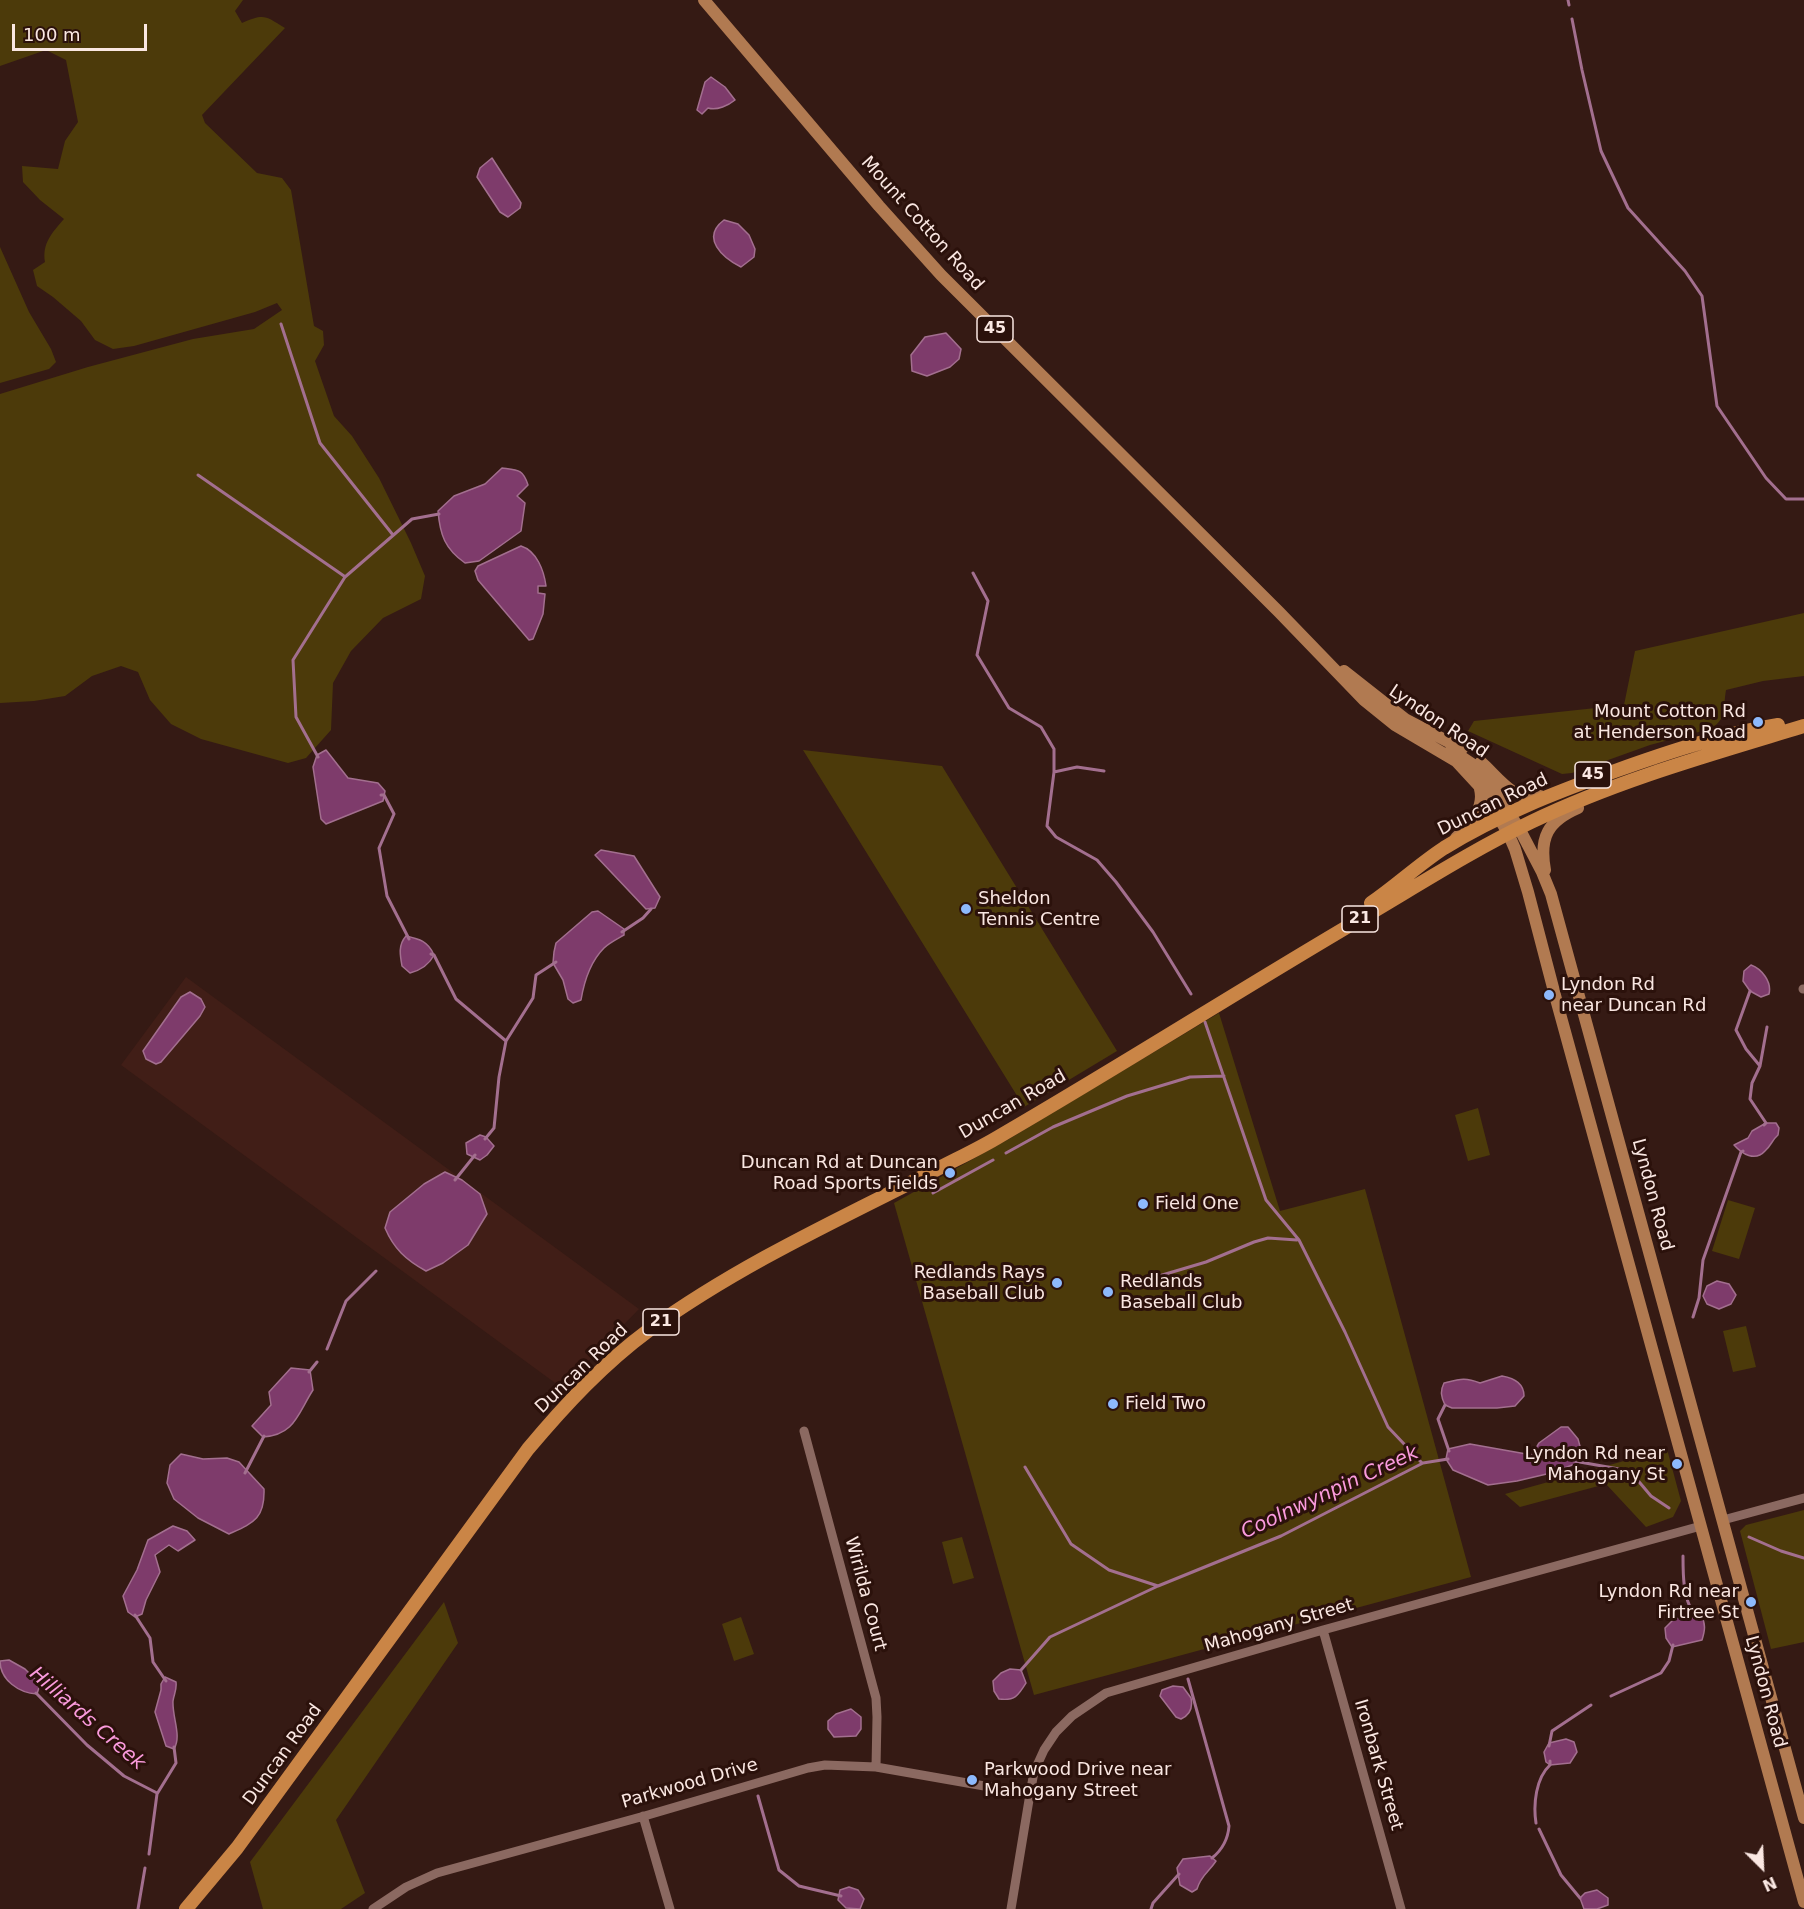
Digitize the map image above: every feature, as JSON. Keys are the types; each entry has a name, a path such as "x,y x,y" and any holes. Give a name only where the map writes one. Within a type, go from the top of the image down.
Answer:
{"highway":[{"name":"Mount Cotton Road","path":"1708,741 1775,726 1804,724"},
{"name":"Mount Cotton Road","path":"1513,830 1610,788 1804,724"},
{"name":"Duncan Road","path":"1317,943 1446,847 1504,816 1602,776 1708,741"},
{"name":"Duncan Road","path":"186,1909 237,1848 528,1449 568,1402 608,1364 648,1331 717,1286 805,1236 998,1137 1317,943 1450,864 1513,830"}],"main road":[{"name":"Mount Cotton Road","path":"704,0 941,275 1306,639 1336,673 1381,715 1456,761 1504,816 1513,830"},
{"name":"Mount Cotton Road","path":"1306,639 1400,716 1478,758 1514,793 1523,798 1535,798 1597,773 1684,744 1708,741"},
{"name":"Lyndon Road","path":"1335,664 1393,717 1472,764 1485,777 1504,816"},
{"path":"1551,894 1543,855 1548,830 1555,820 1672,767"},
{"path":"1446,847 1463,832 1477,811 1482,798 1480,787"},
{"name":"Lyndon Road","path":"1513,830 1542,872 1551,894 1804,1818"},
{"name":"Lyndon Road","path":"1513,830 1556,999 1804,1902"},
{"path":"1556,999 1578,993"},
{"path":"1701,1526 1723,1520"}],"street":[{"name":"Wirilda Court","path":"804,1431 876,1698 876,1767"},
{"path":"1723,1520 1804,1498"},
{"name":"Mahogany Street","path":"1011,1909 1030,1794 1039,1761 1056,1732 1072,1716 1107,1693 1323,1630 1701,1526"},
{"name":"Ironbark Street","path":"1323,1630 1401,1909"},
{"name":"Parkwood Drive","path":"372,1909 406,1887 437,1873 825,1765 876,1767 1030,1794"},
{"path":"643,1816 670,1909"}],"shaded area":[{"path":"0,0 243,0 235,11 242,23 265,17 285,28 202,115 205,123 257,173 282,178 291,190 314,326 323,331 324,345 315,361 334,416 352,436 379,478 425,576 421,599 383,618 351,651 333,683 331,730 306,758 288,763 201,739 171,724 150,700 138,672 121,666 92,676 65,696 0,703 0,394 88,367 193,339 254,329 282,310 277,303 255,312 134,346 113,349 95,340 81,321 37,286 33,270 45,262 47,244 64,219 40,200 23,182 22,166 58,169 65,141 78,122 66,60 46,50 0,66"},
{"path":"711,77 725,87 735,100 726,106 708,108 702,114 697,110 705,82"},
{"path":"492,158 521,203 520,208 508,217 500,212 477,177 480,168"},
{"path":"724,220 738,224 749,235 755,249 754,257 741,267 721,253 714,240 717,227"},
{"path":"0,247 29,312 56,362 49,369 0,383"},
{"path":"946,333 961,349 959,359 950,367 927,376 912,371 911,355 925,337"},
{"path":"502,468 519,471 528,485 517,496 525,503 521,531 479,561 465,563 448,547 440,527 438,511 454,496 485,484"},
{"path":"521,546 535,557 544,574 546,586 538,586 538,593 545,594 543,614 533,639 529,640 478,580 475,571 478,566"},
{"path":"1804,613 1804,676 1763,681 1726,690 1722,717 1710,729 1650,745 1572,773 1562,774 1468,731 1474,721 1624,705 1635,651"},
{"path":"326,750 348,778 378,783 385,791 383,801 326,824 321,819 313,767 317,755"},
{"name":"Sheldon Tennis Centre","path":"803,750 942,766 1117,1051 1024,1107"},
{"path":"601,850 634,856 660,897 655,908 646,909 595,855"},
{"path":"598,911 624,929 624,935 608,944 599,953 589,972 581,1000 573,1003 568,999 563,980 553,963 556,943 592,912"},
{"path":"406,936 423,941 434,955 424,967 410,973 402,966 401,958 401,947"},
{"path":"1751,965 1765,977 1770,989 1769,994 1761,997 1750,991 1743,981 1744,971"},
{"path":"186,977 639,1309 562,1388 121,1065"},
{"path":"190,992 201,999 205,1007 200,1016 161,1062 156,1064 146,1059 143,1051 181,997"},
{"path":"1219,1013 1280,1211 1365,1189 1471,1577 1034,1695 894,1203 1009,1139"},
{"path":"1478,1108 1490,1155 1468,1161 1455,1115"},
{"path":"1766,1123 1776,1123 1779,1128 1778,1135 1761,1154 1749,1156 1734,1145 1748,1138 1752,1131"},
{"path":"480,1135 486,1137 494,1146 480,1160 467,1154 466,1143"},
{"path":"445,1172 462,1180 480,1194 487,1214 468,1245 443,1263 426,1271 401,1253 385,1228 390,1212 424,1184"},
{"path":"1728,1200 1755,1208 1739,1259 1712,1251"},
{"path":"1717,1281 1729,1284 1736,1295 1731,1304 1719,1309 1707,1304 1703,1296 1707,1286"},
{"path":"1746,1326 1756,1367 1733,1372 1723,1331"},
{"path":"291,1368 310,1370 313,1390 289,1427 282,1432 263,1437 252,1426 271,1405 269,1392"},
{"path":"1502,1376 1520,1384 1524,1391 1524,1396 1515,1406 1452,1408 1445,1405 1442,1394 1444,1383 1462,1379 1480,1383"},
{"path":"1561,1427 1568,1427 1578,1439 1581,1450 1575,1464 1551,1473 1488,1485 1453,1470 1446,1459 1448,1449 1470,1444 1532,1455 1539,1443"},
{"path":"1667,1449 1681,1501 1673,1517 1646,1527 1606,1484 1520,1507 1505,1494"},
{"path":"181,1454 203,1459 227,1458 239,1462 264,1489 262,1507 256,1519 229,1534 198,1518 174,1499 167,1483 170,1465"},
{"path":"1804,1510 1804,1642 1771,1649 1740,1531 1746,1525"},
{"path":"173,1526 187,1531 195,1540 178,1551 169,1545 155,1555 160,1572 146,1600 142,1614 135,1617 128,1612 123,1596 137,1570 148,1540"},
{"path":"962,1537 974,1578 953,1584 942,1542"},
{"path":"444,1602 458,1643 336,1820 365,1893 341,1909 263,1909 250,1862"},
{"path":"1701,1615 1704,1621 1702,1640 1672,1647 1666,1638 1665,1628 1674,1619"},
{"path":"741,1617 754,1654 734,1661 722,1624"},
{"path":"9,1660 25,1669 40,1684 37,1694 17,1688 7,1680 0,1661"},
{"path":"1010,1669 1021,1670 1026,1683 1016,1697 999,1699 994,1691 993,1681 1001,1673"},
{"path":"165,1677 176,1682 173,1707 177,1738 174,1749 166,1746 155,1712 161,1684"},
{"path":"1173,1686 1183,1687 1191,1698 1190,1711 1181,1719 1176,1717 1160,1696 1162,1690"},
{"path":"851,1709 861,1717 861,1729 856,1736 834,1737 828,1729 828,1721 836,1714"},
{"path":"1566,1739 1574,1742 1577,1752 1570,1763 1550,1765 1546,1762 1544,1752 1549,1743"},
{"path":"1210,1856 1216,1861 1197,1889 1192,1892 1180,1885 1177,1868 1183,1859"},
{"path":"849,1887 858,1890 864,1899 860,1909 846,1908 838,1900 840,1890"},
{"path":"1597,1890 1608,1898 1608,1905 1597,1909 1584,1909 1580,1898 1585,1893"}],"waterway":[{"path":"1568,0 1569,5"},
{"path":"1572,19 1601,151 1628,208 1685,271 1702,296 1717,406 1766,478 1786,499 1804,499"},
{"path":"281,324 320,443 393,535"},
{"path":"198,475 344,576"},
{"path":"318,757 296,717 293,660 345,577 412,519 439,514"},
{"path":"973,573 988,601 977,655 1009,708 1041,727 1054,749 1054,772 1047,826 1056,837 1097,860 1116,882 1153,932 1191,994"},
{"path":"1054,772 1077,767 1104,771"},
{"name":"Hilliards Creek","path":"381,795 384,795 394,814 379,848 387,896 409,939"},
{"name":"Hilliards Creek","path":"622,932 643,918 651,909"},
{"name":"Hilliards Creek","path":"431,954 434,955 456,999 506,1041"},
{"name":"Hilliards Creek","path":"485,1139 494,1128 499,1077 506,1041 533,998 536,975 556,962"},
{"path":"1750,991 1736,1030 1746,1049 1760,1066"},
{"path":"1205,1022 1266,1200 1299,1240 1345,1332 1388,1427 1422,1463"},
{"path":"1764,1125 1766,1123 1750,1099 1752,1083 1760,1066 1767,1027"},
{"path":"1006,1153 1053,1127 1127,1096 1190,1077 1224,1076"},
{"path":"1693,1317 1699,1298 1703,1260 1743,1151"},
{"name":"Hilliards Creek","path":"455,1180 475,1155"},
{"path":"933,1193 993,1160"},
{"path":"1142,1281 1206,1262 1268,1238 1297,1240"},
{"name":"Hilliards Creek","path":"327,1349 346,1301 376,1271"},
{"name":"Hilliards Creek","path":"309,1372 317,1362"},
{"path":"1445,1405 1438,1419 1449,1451"},
{"name":"Hilliards Creek","path":"245,1473 264,1436"},
{"name":"Coolnwynpin Creek","path":"1021,1670 1050,1637 1158,1586 1281,1536 1423,1463 1448,1459"},
{"name":"Coolnwynpin Creek","path":"1574,1461 1619,1469 1635,1477 1651,1496 1669,1508"},
{"path":"1025,1467 1071,1544 1109,1570 1158,1586"},
{"name":"Coolnwynpin Creek","path":"1749,1537 1804,1558"},
{"path":"1683,1556 1684,1586 1694,1615 1692,1617"},
{"name":"Hilliards Creek","path":"135,1615 150,1638 153,1662 166,1681"},
{"path":"1611,1696 1661,1673 1669,1661 1673,1645"},
{"path":"1188,1679 1229,1826 1224,1844 1212,1858"},
{"name":"Hilliards Creek","path":"36,1693 87,1745 124,1776 157,1793"},
{"path":"1549,1746 1552,1731 1591,1705"},
{"name":"Hilliards Creek","path":"149,1854 157,1794 176,1763 174,1747"},
{"path":"1536,1823 1537,1792 1541,1777 1550,1765 1550,1761"},
{"path":"758,1796 779,1870 799,1886 841,1896"},
{"path":"1539,1829 1561,1875 1580,1898"},
{"name":"Hilliards Creek","path":"138,1909 145,1868"},
{"path":"1151,1909 1153,1903 1179,1874"}],"place":[{"name":"Mount Cotton Rd at Henderson Road","path":"1758,722"},
{"name":"Sheldon Tennis Centre","path":"966,909"},
{"name":"Lyndon Rd near Duncan Rd","path":"1549,995"},
{"name":"Duncan Rd at Duncan Road Sports Fields","path":"950,1173"},
{"name":"Field One","path":"1143,1204"},
{"name":"Redlands Rays Baseball Club","path":"1057,1283"},
{"name":"Redlands Baseball Club","path":"1108,1292"},
{"name":"Field Two","path":"1113,1404"},
{"name":"Lyndon Rd near Mahogany St","path":"1677,1464"},
{"name":"Lyndon Rd near Firtree St","path":"1751,1602"},
{"name":"Parkwood Drive near Mahogany Street","path":"972,1780"}]}
